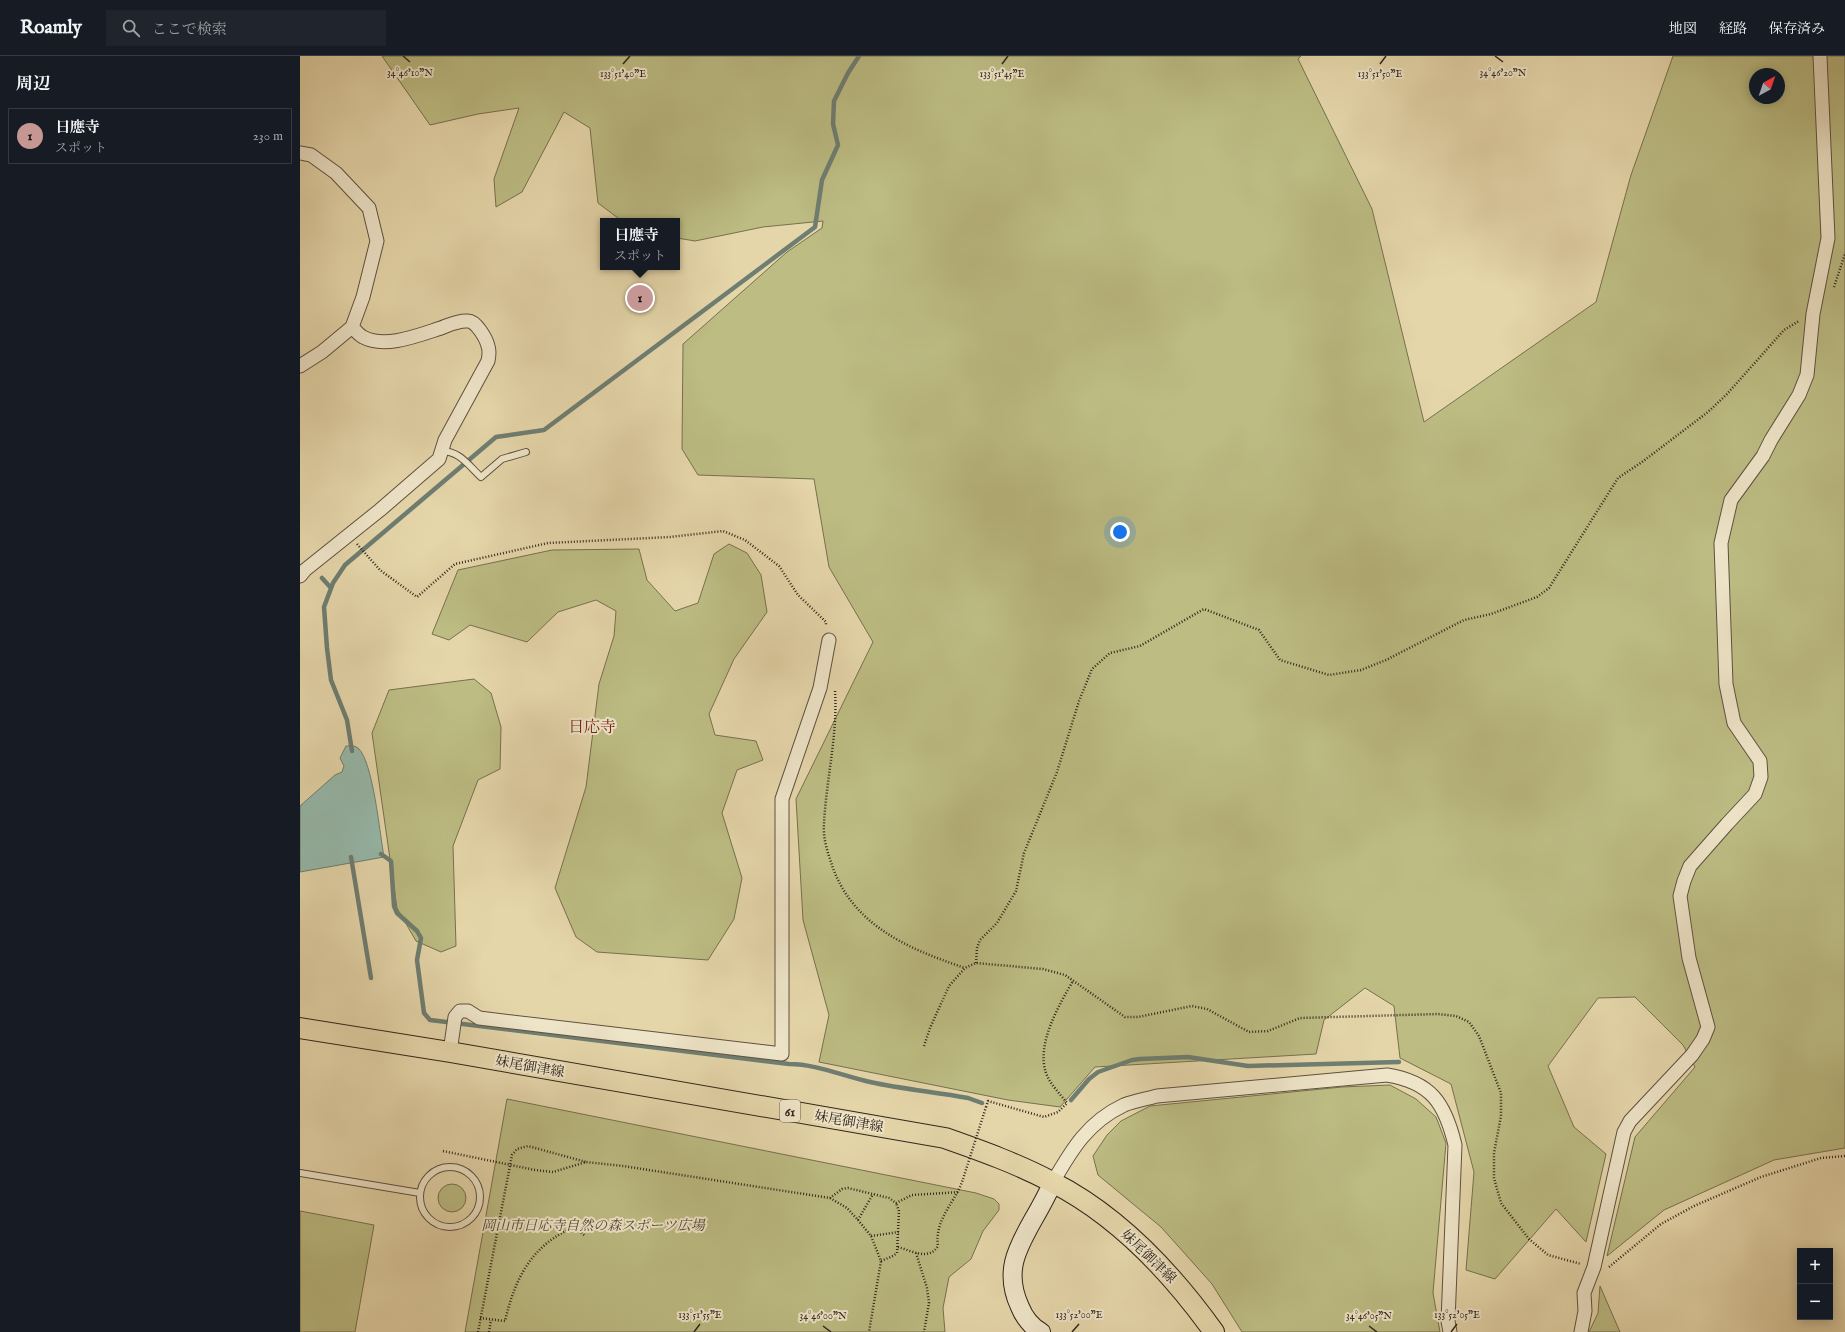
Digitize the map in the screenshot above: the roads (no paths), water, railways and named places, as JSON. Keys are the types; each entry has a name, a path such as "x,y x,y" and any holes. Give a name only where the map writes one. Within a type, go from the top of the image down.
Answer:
{"main road":[{"name":"妹尾御津線","path":"300,1028 450,1052 945,1138 1007,1161 1053,1182 1085,1202 1141,1246 1181,1289 1214,1332"},
{"path":"1041,1332 1029,1322 1016,1298 1012,1281 1013,1267 1016,1253 1053,1182"}],"street":[{"path":"1581,1332 1585,1311 1584,1293 1594,1267 1624,1132 1630,1121 1692,1055 1703,1039 1708,1027 1690,958 1680,896 1684,881 1690,866 1755,794 1761,777 1760,760 1734,723 1726,684 1721,543 1731,500 1764,456 1771,440 1799,396 1807,375 1813,314 1828,238 1820,56"},
{"path":"300,153 311,155 336,173 369,208 377,241 363,297 352,326 322,352 300,366"},
{"path":"302,570 380,510 439,459 445,440 488,361 488,345 475,324 469,320 457,322 397,341 368,339 363,337 352,326"},
{"path":"450,1052 454,1024 460,1011 468,1011 479,1018 782,1054 782,799 786,783 820,688 829,640"},
{"path":"1053,1182 1069,1155 1084,1134 1104,1117 1124,1105 1157,1096 1387,1075 1404,1078 1425,1088 1437,1100 1450,1122 1455,1145 1448,1320 1450,1332"}],"lane":[{"path":"441,452 450,451 459,455 481,477 502,460 526,452"},
{"path":"448,1167 458,1168 468,1172 475,1180 480,1189 480,1200 478,1209 473,1217 456,1227 447,1227 437,1225 423,1212 420,1203 420,1193 423,1183 429,1175 438,1169 448,1167"},
{"path":"300,1173 420,1193"}],"waterway":[{"path":"352,751 347,720 331,680 324,607 333,583 345,565 496,437 544,430 815,227 822,180 838,145 833,124 834,101 848,73 859,56"},
{"path":"322,578 331,588"},
{"path":"381,854 391,861 394,906 397,913 417,931 421,938 417,960 424,1013 430,1020 809,1066 860,1080 894,1087 968,1098 982,1103"},
{"path":"351,857 371,978"},
{"path":"1071,1100 1089,1079 1098,1072 1132,1060 1140,1059 1188,1057 1248,1066 1399,1062"}],"place":[{"name":"日應寺","path":"640,298"}],"district":[{"name":"日応寺","path":"592,726"}],"park label":[{"name":"岡山市日応寺自然の森スポーツ広場","path":"593,1225"}]}
